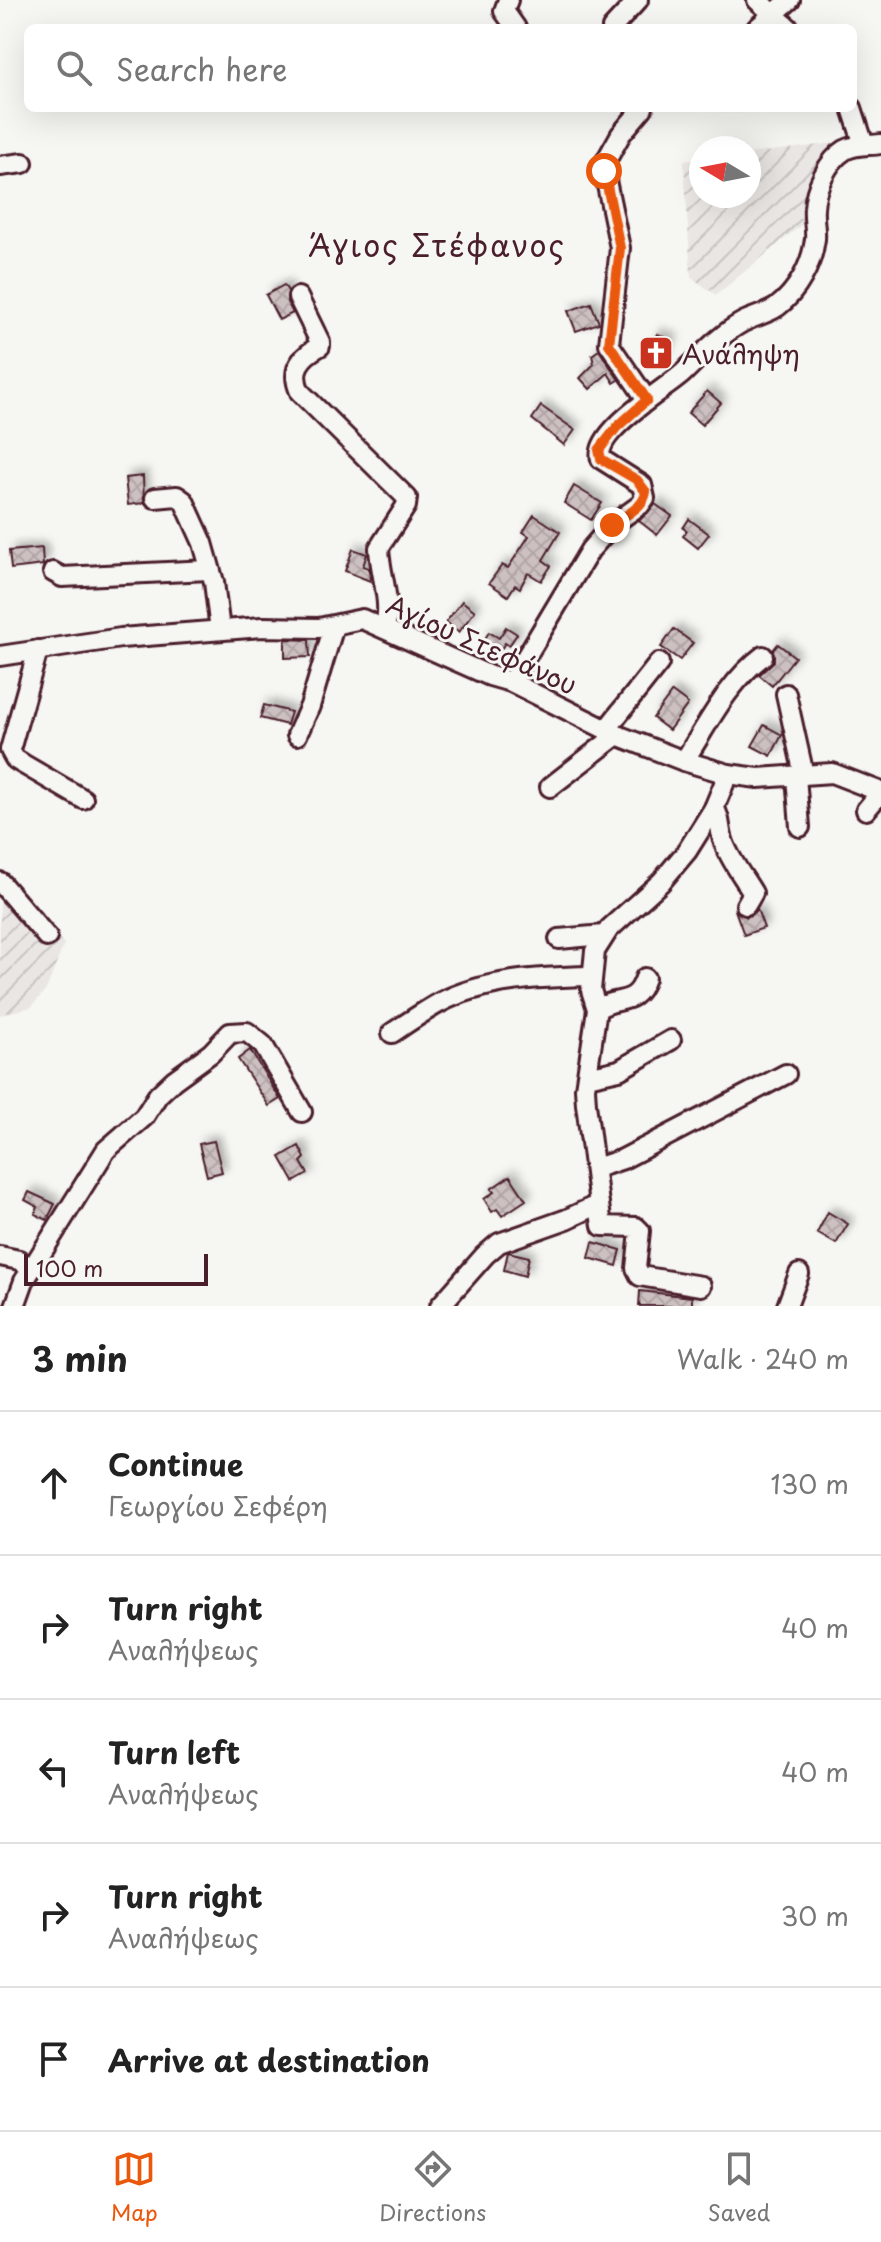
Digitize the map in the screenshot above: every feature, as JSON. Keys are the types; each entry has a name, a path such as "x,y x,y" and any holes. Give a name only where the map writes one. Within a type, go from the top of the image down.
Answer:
{"street":[{"path":"508,0 504,11 513,24"},
{"path":"616,24 638,0"},
{"path":"757,0 785,24"},
{"path":"762,24 790,0"},
{"path":"640,112 621,134 603,166 620,248 609,344 647,400"},
{"path":"511,682 590,550 612,525 644,501 646,492 642,485 604,463 599,454 601,446 617,427 723,335 743,322 773,310 788,296 806,271 810,259 815,239 814,207 824,176 845,150 872,144 854,112"},
{"path":"0,166 23,163"},
{"path":"298,297 320,342 320,346 304,356 297,365 296,378 300,392 407,498 406,506 379,548 386,583 385,628"},
{"path":"155,498 177,496 184,501 203,543 214,582 220,630"},
{"path":"53,572 62,577 209,570"},
{"name":"Αγίου Στεφάνου","path":"0,656 121,638 220,630 334,626 362,619 490,676 511,682 612,733 684,761 750,778 826,773 844,776 881,792"},
{"path":"297,735 310,706 334,626"},
{"path":"38,650 10,750 15,759 83,799"},
{"path":"684,761 748,667 763,656"},
{"path":"550,787 612,733 659,663"},
{"path":"786,694 800,775 800,827"},
{"path":"701,1286 640,1276 636,1268 640,1231 636,1227 602,1226 586,1104 597,1009 591,990 591,976 595,951 604,935 673,869 714,808 728,774"},
{"path":"866,810 881,792"},
{"path":"714,808 718,811 725,847 753,893 746,905"},
{"path":"0,882 47,937"},
{"path":"559,939 604,935"},
{"path":"392,1033 438,1003 461,994 535,978 591,976"},
{"path":"597,1009 609,1001 629,999 641,988 645,978"},
{"path":"15,1306 21,1287 106,1150 142,1119 158,1095 211,1053 230,1033 247,1032 263,1045 302,1112"},
{"path":"587,1077 619,1070 671,1040"},
{"path":"596,1168 623,1159 786,1074"},
{"path":"440,1306 499,1243 599,1204"},
{"path":"0,1256 19,1260 32,1269"},
{"path":"787,1306 799,1274"}],"shaded area":[{"path":"835,143 806,221 716,295 691,277 684,161 689,160 689,208 761,208 761,152"},
{"path":"0,874 19,891 64,944 46,990 31,1007 0,1015"}],"building":[{"path":"284,285 293,313 279,320 266,295"},
{"path":"591,303 599,323 576,331 568,311"},
{"path":"657,334 672,341 659,367 644,360"},
{"path":"599,350 619,380 614,383 608,373 590,389 580,378 594,364 592,355"},
{"path":"707,391 721,403 702,425 688,413"},
{"path":"541,406 575,430 564,445 532,419"},
{"path":"143,476 144,503 128,505 125,478"},
{"path":"574,486 602,503 591,520 564,503"},
{"path":"655,504 672,516 657,535 639,521"},
{"path":"534,515 560,532 543,560 551,566 541,581 528,573 520,588 515,585 508,596 489,583 502,565 508,568 529,536 523,532"},
{"path":"689,519 709,534 698,548 683,536 687,531 683,528"},
{"path":"42,548 43,565 11,569 9,551"},
{"path":"353,549 367,554 363,566 369,568 370,581 345,571"},
{"path":"462,601 475,611 459,632 446,622"},
{"path":"506,627 517,634 509,646 505,643 499,652 483,642 489,632 499,638"},
{"path":"674,629 693,643 680,660 661,647"},
{"path":"285,639 309,640 310,657 285,658"},
{"path":"778,644 795,657 772,686 759,675 774,661 773,650"},
{"path":"672,692 688,704 669,730 653,718"},
{"path":"264,705 291,712 287,725 260,718"},
{"path":"764,725 782,735 771,756 752,746"},
{"path":"757,909 764,928 744,935 735,910 747,917"},
{"path":"250,1050 280,1099 269,1106 238,1059"},
{"path":"214,1141 222,1172 207,1176 199,1144"},
{"path":"299,1146 305,1158 301,1162 308,1174 294,1182 280,1157"},
{"path":"510,1176 526,1200 502,1216 497,1209 492,1212 484,1199 494,1192 491,1189"},
{"path":"29,1192 55,1204 47,1220 35,1214 38,1207 25,1200"},
{"path":"828,1212 848,1224 836,1244 817,1233"},
{"path":"593,1242 621,1250 617,1266 589,1258"},
{"path":"508,1252 529,1257 525,1276 504,1270"},
{"path":"640,1291 692,1297 692,1306 639,1306"}],"place":[{"name":"Ανάληψη","path":"656,353"}],"district":[{"name":"Άγιος Στέφανος","path":"437,244"}],"route":[{"path":"604,171 620,248 609,344 647,400 617,427 599,450 601,459 637,480 646,492 640,505 612,525"}]}
